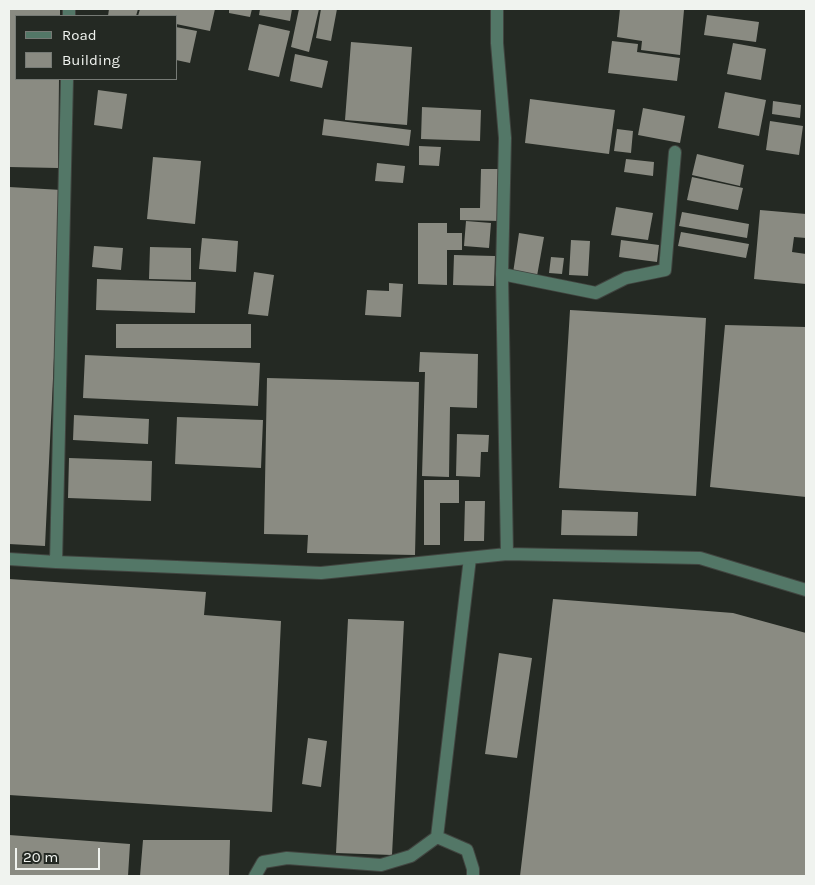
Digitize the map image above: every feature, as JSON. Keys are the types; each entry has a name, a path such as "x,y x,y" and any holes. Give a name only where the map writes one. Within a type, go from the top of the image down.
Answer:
{"street":[{"path":"497,9 497,43 505,138 502,274 507,554"},
{"path":"56,562 67,80"},
{"path":"502,274 596,293 626,278 665,270 675,152"},
{"path":"9,559 321,573 507,554 700,558 806,590"},
{"path":"255,876 263,862 287,858 381,865 411,856 437,837 470,558"},
{"path":"437,837 467,850 473,869 473,876"}],"building":[{"path":"9,9 60,9 60,15 15,15 15,80 59,80 58,168 9,167"},
{"path":"109,9 138,9 136,15 108,15"},
{"path":"140,9 215,9 210,31 178,24 178,15 138,15"},
{"path":"229,9 252,9 250,17 229,13"},
{"path":"260,9 292,9 290,21 259,15"},
{"path":"299,9 319,9 309,52 291,47"},
{"path":"321,9 337,9 331,41 316,38"},
{"path":"620,9 684,10 680,55 641,50 642,41 617,37"},
{"path":"707,15 759,22 756,42 704,35"},
{"path":"259,24 290,31 279,77 248,70"},
{"path":"178,27 197,31 190,63 178,60"},
{"path":"612,41 638,44 637,52 680,58 677,81 608,73"},
{"path":"351,42 412,47 407,125 345,120"},
{"path":"733,43 766,49 761,80 727,74"},
{"path":"295,54 328,61 322,88 290,81"},
{"path":"98,90 127,94 122,129 94,125"},
{"path":"725,92 766,100 759,136 718,128"},
{"path":"530,99 615,110 609,154 525,143"},
{"path":"773,101 801,105 800,118 772,114"},
{"path":"422,107 481,110 480,141 421,139"},
{"path":"643,108 685,116 680,143 638,135"},
{"path":"324,119 411,130 409,146 322,135"},
{"path":"770,121 803,126 799,155 766,150"},
{"path":"617,129 633,131 631,153 614,151"},
{"path":"419,146 441,147 439,166 419,165"},
{"path":"697,154 744,165 740,186 692,175"},
{"path":"153,157 201,161 195,224 147,219"},
{"path":"626,159 654,162 653,176 624,172"},
{"path":"377,163 405,166 403,183 375,181"},
{"path":"481,169 501,169 499,221 460,220 460,208 480,208"},
{"path":"692,177 743,188 738,210 687,200"},
{"path":"9,187 62,190 45,546 9,544"},
{"path":"616,207 653,213 648,240 611,235"},
{"path":"760,210 806,214 806,238 794,237 792,252 806,254 806,284 754,279"},
{"path":"682,212 749,224 747,238 679,226"},
{"path":"466,221 491,223 489,248 464,246"},
{"path":"418,223 447,223 447,233 462,233 462,250 447,250 447,285 418,284"},
{"path":"681,232 749,244 746,258 678,246"},
{"path":"519,233 544,237 537,276 513,273"},
{"path":"202,238 238,241 236,272 199,269"},
{"path":"571,240 590,241 588,276 569,275"},
{"path":"621,240 659,245 657,262 619,257"},
{"path":"94,246 123,248 121,270 92,267"},
{"path":"150,247 191,248 191,280 149,279"},
{"path":"454,255 495,256 494,286 453,285"},
{"path":"551,257 564,258 562,274 549,273"},
{"path":"254,272 274,275 268,316 248,314"},
{"path":"97,279 196,282 195,313 96,310"},
{"path":"389,283 403,284 401,317 365,315 367,290 389,291"},
{"path":"570,310 706,318 696,496 559,488"},
{"path":"116,324 251,324 251,348 116,348"},
{"path":"725,325 806,327 806,497 710,487"},
{"path":"420,352 478,354 477,408 450,407 449,477 422,476 425,372 419,372"},
{"path":"85,355 260,363 258,406 83,398"},
{"path":"267,378 419,382 415,555 307,553 308,535 264,534"},
{"path":"74,415 149,419 148,444 73,440"},
{"path":"177,417 263,420 261,468 175,464"},
{"path":"457,434 489,435 488,452 481,452 480,477 456,476"},
{"path":"69,458 152,461 151,501 68,498"},
{"path":"424,480 459,480 459,503 440,503 440,545 424,545"},
{"path":"465,501 485,501 484,541 464,541"},
{"path":"562,510 638,512 637,536 561,535"},
{"path":"9,579 206,592 204,615 281,621 272,812 9,795"},
{"path":"553,599 733,613 806,633 806,876 520,876"},
{"path":"348,619 404,621 392,855 336,853"},
{"path":"499,653 532,658 517,758 485,754"},
{"path":"308,738 327,741 321,787 302,784"},
{"path":"9,835 130,844 128,876 9,876"},
{"path":"143,840 230,840 229,876 140,876"}]}
